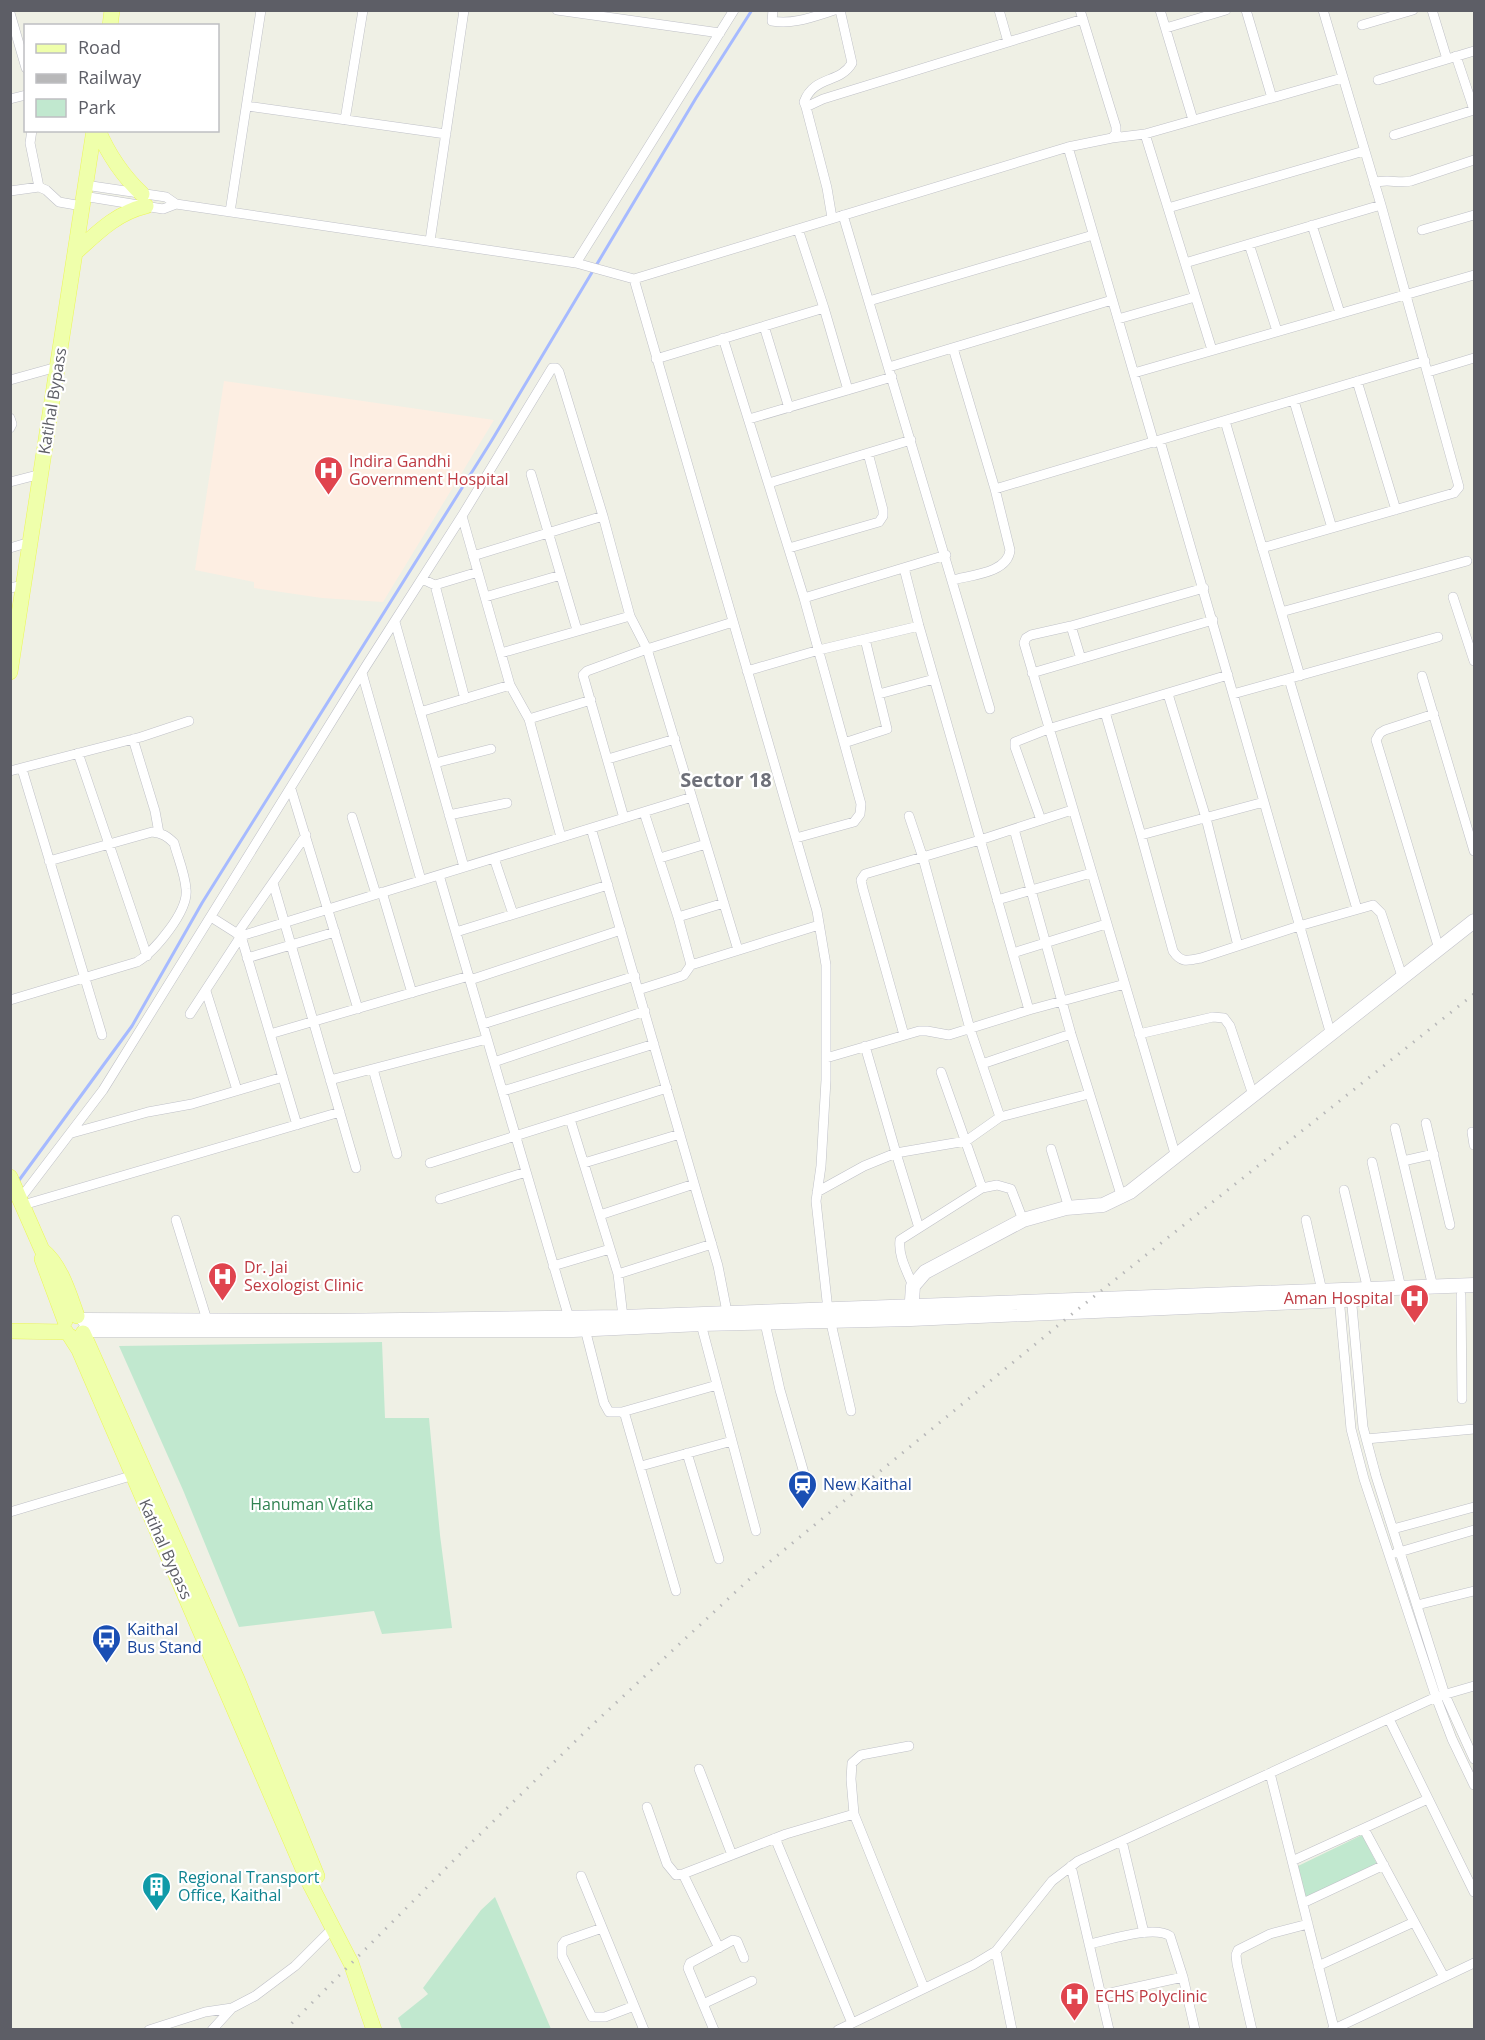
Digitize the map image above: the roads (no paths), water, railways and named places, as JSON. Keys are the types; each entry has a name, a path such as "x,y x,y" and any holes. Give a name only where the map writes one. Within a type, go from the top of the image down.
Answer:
{"main road":[{"name":"Katihal Bypass","path":"10,672 17,586 30,542 96,132"},
{"path":"75,253 114,220 144,200 111,159 97,132"},
{"path":"911,1313 913,1286 925,1272 1023,1220 1069,1208 1103,1205 1122,1198 1474,921"},
{"name":"Katihal Bypass","path":"11,1178 42,1250 50,1256 69,1293 79,1350 308,1878 351,1963 374,2030"},
{"path":"911,1313 1322,1291 1345,1295 1368,1290 1474,1285"},
{"path":"10,1321 74,1327 578,1322 623,1317 728,1318 911,1313 1345,1295 1468,1295"},
{"path":"10,1331 207,1320 701,1324 728,1318 765,1323 829,1315"},
{"name":"Katihal Bypass","path":"74,1327 149,1476 251,1712 317,1875 333,1928"}],"street":[{"path":"231,212 261,10"},
{"path":"345,120 363,10"},
{"path":"429,241 464,10"},
{"path":"557,10 720,33"},
{"path":"580,264 734,10"},
{"path":"773,10 772,21 797,22 836,10"},
{"path":"832,218 827,188 804,102 812,88 848,70 852,63 840,10"},
{"path":"999,10 1008,42"},
{"path":"1160,10 1193,120"},
{"path":"1166,28 1226,10"},
{"path":"1246,10 1272,98"},
{"path":"1262,548 1454,493 1459,487 1381,205 1323,10"},
{"path":"1362,25 1413,10"},
{"path":"1394,135 1474,110 1470,83 1452,58 1432,10"},
{"path":"10,12 24,61"},
{"path":"806,107 823,99 1008,42 1081,15 1116,127 1116,133 1112,138"},
{"path":"1378,80 1474,51"},
{"path":"10,191 39,187 46,190 58,202 84,196 144,200 163,209 176,204 580,264 634,279 1068,147 1145,134 1342,78"},
{"path":"247,106 446,134"},
{"path":"32,132 30,143 39,187"},
{"path":"1145,134 1212,351"},
{"path":"1068,147 1134,373 1204,588 1331,1035"},
{"path":"1168,208 1364,151"},
{"path":"1374,183 1388,180 1411,182 1474,160"},
{"path":"1185,263 1381,205"},
{"path":"843,215 990,709"},
{"path":"1422,230 1474,215"},
{"path":"1312,225 1340,313"},
{"path":"798,229 849,390"},
{"path":"869,301 1093,235"},
{"path":"1249,244 1277,331"},
{"path":"1134,373 1474,275"},
{"path":"634,279 796,838 819,925 826,965 826,1058 817,1192 818,1215 829,1315 850,1412"},
{"path":"1118,319 1195,297"},
{"path":"749,419 849,390 953,348 1112,300"},
{"path":"656,359 824,308"},
{"path":"764,326 789,408"},
{"path":"723,338 804,598 861,804 860,814 854,822 796,838"},
{"path":"953,348 995,489 1010,550 1010,557 1001,566 953,580"},
{"path":"1428,372 1474,358"},
{"path":"995,489 1425,361"},
{"path":"10,380 57,367"},
{"path":"21,1200 103,1090 552,368 560,372 630,616 647,649 738,950"},
{"path":"1357,381 1396,510"},
{"path":"1294,400 1332,528"},
{"path":"10,418 12,424 10,428"},
{"path":"1225,422 1300,676"},
{"path":"769,483 911,440"},
{"path":"789,548 879,522 883,516 883,510 868,453"},
{"path":"10,482 41,474"},
{"path":"531,474 577,630"},
{"path":"462,516 510,685 529,719 561,837"},
{"path":"473,556 603,516"},
{"path":"10,548 30,542"},
{"path":"804,598 946,555"},
{"path":"1281,612 1467,561"},
{"path":"904,568 1029,1010"},
{"path":"422,579 435,585 478,572"},
{"path":"485,597 561,575"},
{"path":"435,585 465,699"},
{"path":"1176,1157 1024,643 1031,635 1071,626 1204,588"},
{"path":"1453,597 1474,661"},
{"path":"501,653 630,616"},
{"path":"1032,673 1213,620"},
{"path":"395,622 464,867"},
{"path":"624,818 583,675 587,671 647,649 733,622"},
{"path":"747,671 819,650 919,626"},
{"path":"1071,626 1082,659"},
{"path":"1233,694 1438,637"},
{"path":"844,743 887,729 865,639"},
{"path":"362,673 421,880"},
{"path":"1041,820 1015,742 1048,729 1228,675"},
{"path":"1422,676 1474,851"},
{"path":"1289,679 1357,909"},
{"path":"879,694 934,680"},
{"path":"420,712 510,685"},
{"path":"1168,694 1206,818 1239,946"},
{"path":"529,719 591,700"},
{"path":"1104,712 1142,835 1173,951 1181,961 1186,962 1373,905 1381,913 1402,979"},
{"path":"1434,714 1386,730 1380,733 1376,740 1439,949"},
{"path":"10,771 133,739 189,721"},
{"path":"133,739 155,811 159,833"},
{"path":"608,759 675,739"},
{"path":"435,763 491,749"},
{"path":"78,753 147,956"},
{"path":"22,769 102,1035"},
{"path":"291,789 329,909 357,1009"},
{"path":"239,935 692,797"},
{"path":"1142,835 1264,802"},
{"path":"449,815 507,803"},
{"path":"904,1035 861,880 865,874 923,858 1072,810"},
{"path":"644,812 691,965"},
{"path":"909,816 923,858 970,1029 1000,1117"},
{"path":"352,817 412,993"},
{"path":"591,828 712,1244 723,1286 728,1318"},
{"path":"1014,829 1071,1034 1122,1198"},
{"path":"10,1000 137,962 147,956 179,913 186,897 174,843 170,838 159,833 152,832 49,861"},
{"path":"190,1014 239,935 306,835"},
{"path":"660,858 706,844"},
{"path":"494,858 513,914"},
{"path":"997,900 1091,873"},
{"path":"439,875 553,1266 578,1322 603,1403 609,1412 622,1412 717,1385"},
{"path":"273,883 356,1168"},
{"path":"456,932 608,885"},
{"path":"678,917 724,903"},
{"path":"211,917 239,935 297,1125"},
{"path":"1012,952 1106,924"},
{"path":"638,990 684,975 691,965 819,925"},
{"path":"270,1034 470,978 621,930"},
{"path":"247,958 335,932"},
{"path":"483,1024 635,976"},
{"path":"826,1058 904,1035 927,1031 949,1035 1125,984"},
{"path":"206,991 237,1090"},
{"path":"494,1062 645,1011"},
{"path":"1139,1034 1213,1017 1224,1018 1230,1026 1253,1095"},
{"path":"982,1064 1071,1034"},
{"path":"330,1080 487,1039"},
{"path":"503,1091 654,1044"},
{"path":"865,1046 919,1228"},
{"path":"373,1069 397,1154"},
{"path":"941,1072 982,1188"},
{"path":"72,1133 147,1112 192,1104 283,1077"},
{"path":"430,1163 667,1088"},
{"path":"817,1192 864,1166 896,1153 966,1142 1000,1117 1089,1094"},
{"path":"21,1200 340,1113"},
{"path":"570,1119 618,1274 623,1317"},
{"path":"1426,1123 1450,1225"},
{"path":"1395,1128 1433,1287"},
{"path":"1472,1132 1474,1144"},
{"path":"584,1163 680,1134"},
{"path":"1051,1149 1069,1208"},
{"path":"1403,1161 1434,1154"},
{"path":"1372,1162 1401,1288"},
{"path":"440,1199 526,1172"},
{"path":"600,1215 694,1184"},
{"path":"913,1286 899,1248 900,1240 982,1188 997,1185 1011,1189 1023,1220"},
{"path":"1344,1190 1368,1290"},
{"path":"176,1220 207,1320"},
{"path":"1305,1220 1322,1291"},
{"path":"618,1274 712,1244"},
{"path":"553,1266 610,1249"},
{"path":"1345,1295 1366,1439 1417,1605 1452,1739 1474,1785"},
{"path":"1345,1295 1351,1429 1364,1479 1440,1696 1474,1759"},
{"path":"1462,1399 1468,1295"},
{"path":"765,1323 780,1390 806,1480"},
{"path":"701,1324 756,1530"},
{"path":"622,1412 625,1415 641,1466 676,1591"},
{"path":"1366,1439 1474,1429"},
{"path":"641,1466 732,1440"},
{"path":"687,1453 719,1559"},
{"path":"10,1512 134,1475"},
{"path":"1394,1528 1474,1507"},
{"path":"1389,1555 1474,1530"},
{"path":"1417,1605 1474,1591"},
{"path":"838,2030 973,1965 996,1951 1052,1881 1077,1861 1440,1696 1474,1686"},
{"path":"1389,1719 1474,1892"},
{"path":"909,1746 861,1755 852,1763 850,1779 854,1814 924,1988"},
{"path":"699,1769 732,1855"},
{"path":"1270,1773 1333,2029 1474,1963"},
{"path":"1292,1862 1428,1799"},
{"path":"647,1807 667,1864 676,1875 776,1838 854,1814"},
{"path":"1364,1828 1444,1977"},
{"path":"776,1838 852,2023"},
{"path":"1122,1841 1144,1933"},
{"path":"1303,1903 1384,1865"},
{"path":"1071,1866 1109,2030"},
{"path":"683,1874 719,1948"},
{"path":"581,1876 644,2030"},
{"path":"1318,1966 1414,1922"},
{"path":"1252,2030 1237,1964 1238,1950 1270,1934 1308,1924"},
{"path":"212,2030 232,2008 267,1988 295,1966 333,1928"},
{"path":"602,1928 565,1941 562,1945 562,1956 592,2017 604,2017 634,2006"},
{"path":"1089,1944 1144,1933 1164,1932 1170,1936 1183,1977 1192,2029"},
{"path":"714,2030 688,1968 690,1963 735,1940 744,1958"},
{"path":"996,1951 1012,2030"},
{"path":"1101,1995 1183,1977"},
{"path":"703,2004 752,1981"},
{"path":"149,2030 205,2012 232,2008"}],"waterway":[{"path":"17,1183 132,1026 202,903 492,440 696,98 752,10"}],"railway":[{"path":"285,2030 589,1728 756,1573 1077,1310 1474,994"}],"place":[{"name":"Indira Gandhi Government Hospital","path":"328,496"},
{"name":"Dr. Jai Sexologist Clinic","path":"223,1302"},
{"name":"Aman Hospital","path":"1414,1324"},
{"name":"New Kaithal","path":"802,1510"},
{"name":"Kaithal Bus Stand","path":"106,1664"},
{"name":"Regional Transport Office, Kaithal","path":"157,1912"},
{"name":"ECHS Polyclinic","path":"1074,2022"}],"district":[{"name":"Sector 18","path":"726,780"}],"park label":[{"name":"Hanuman Vatika","path":"312,1504"}]}
